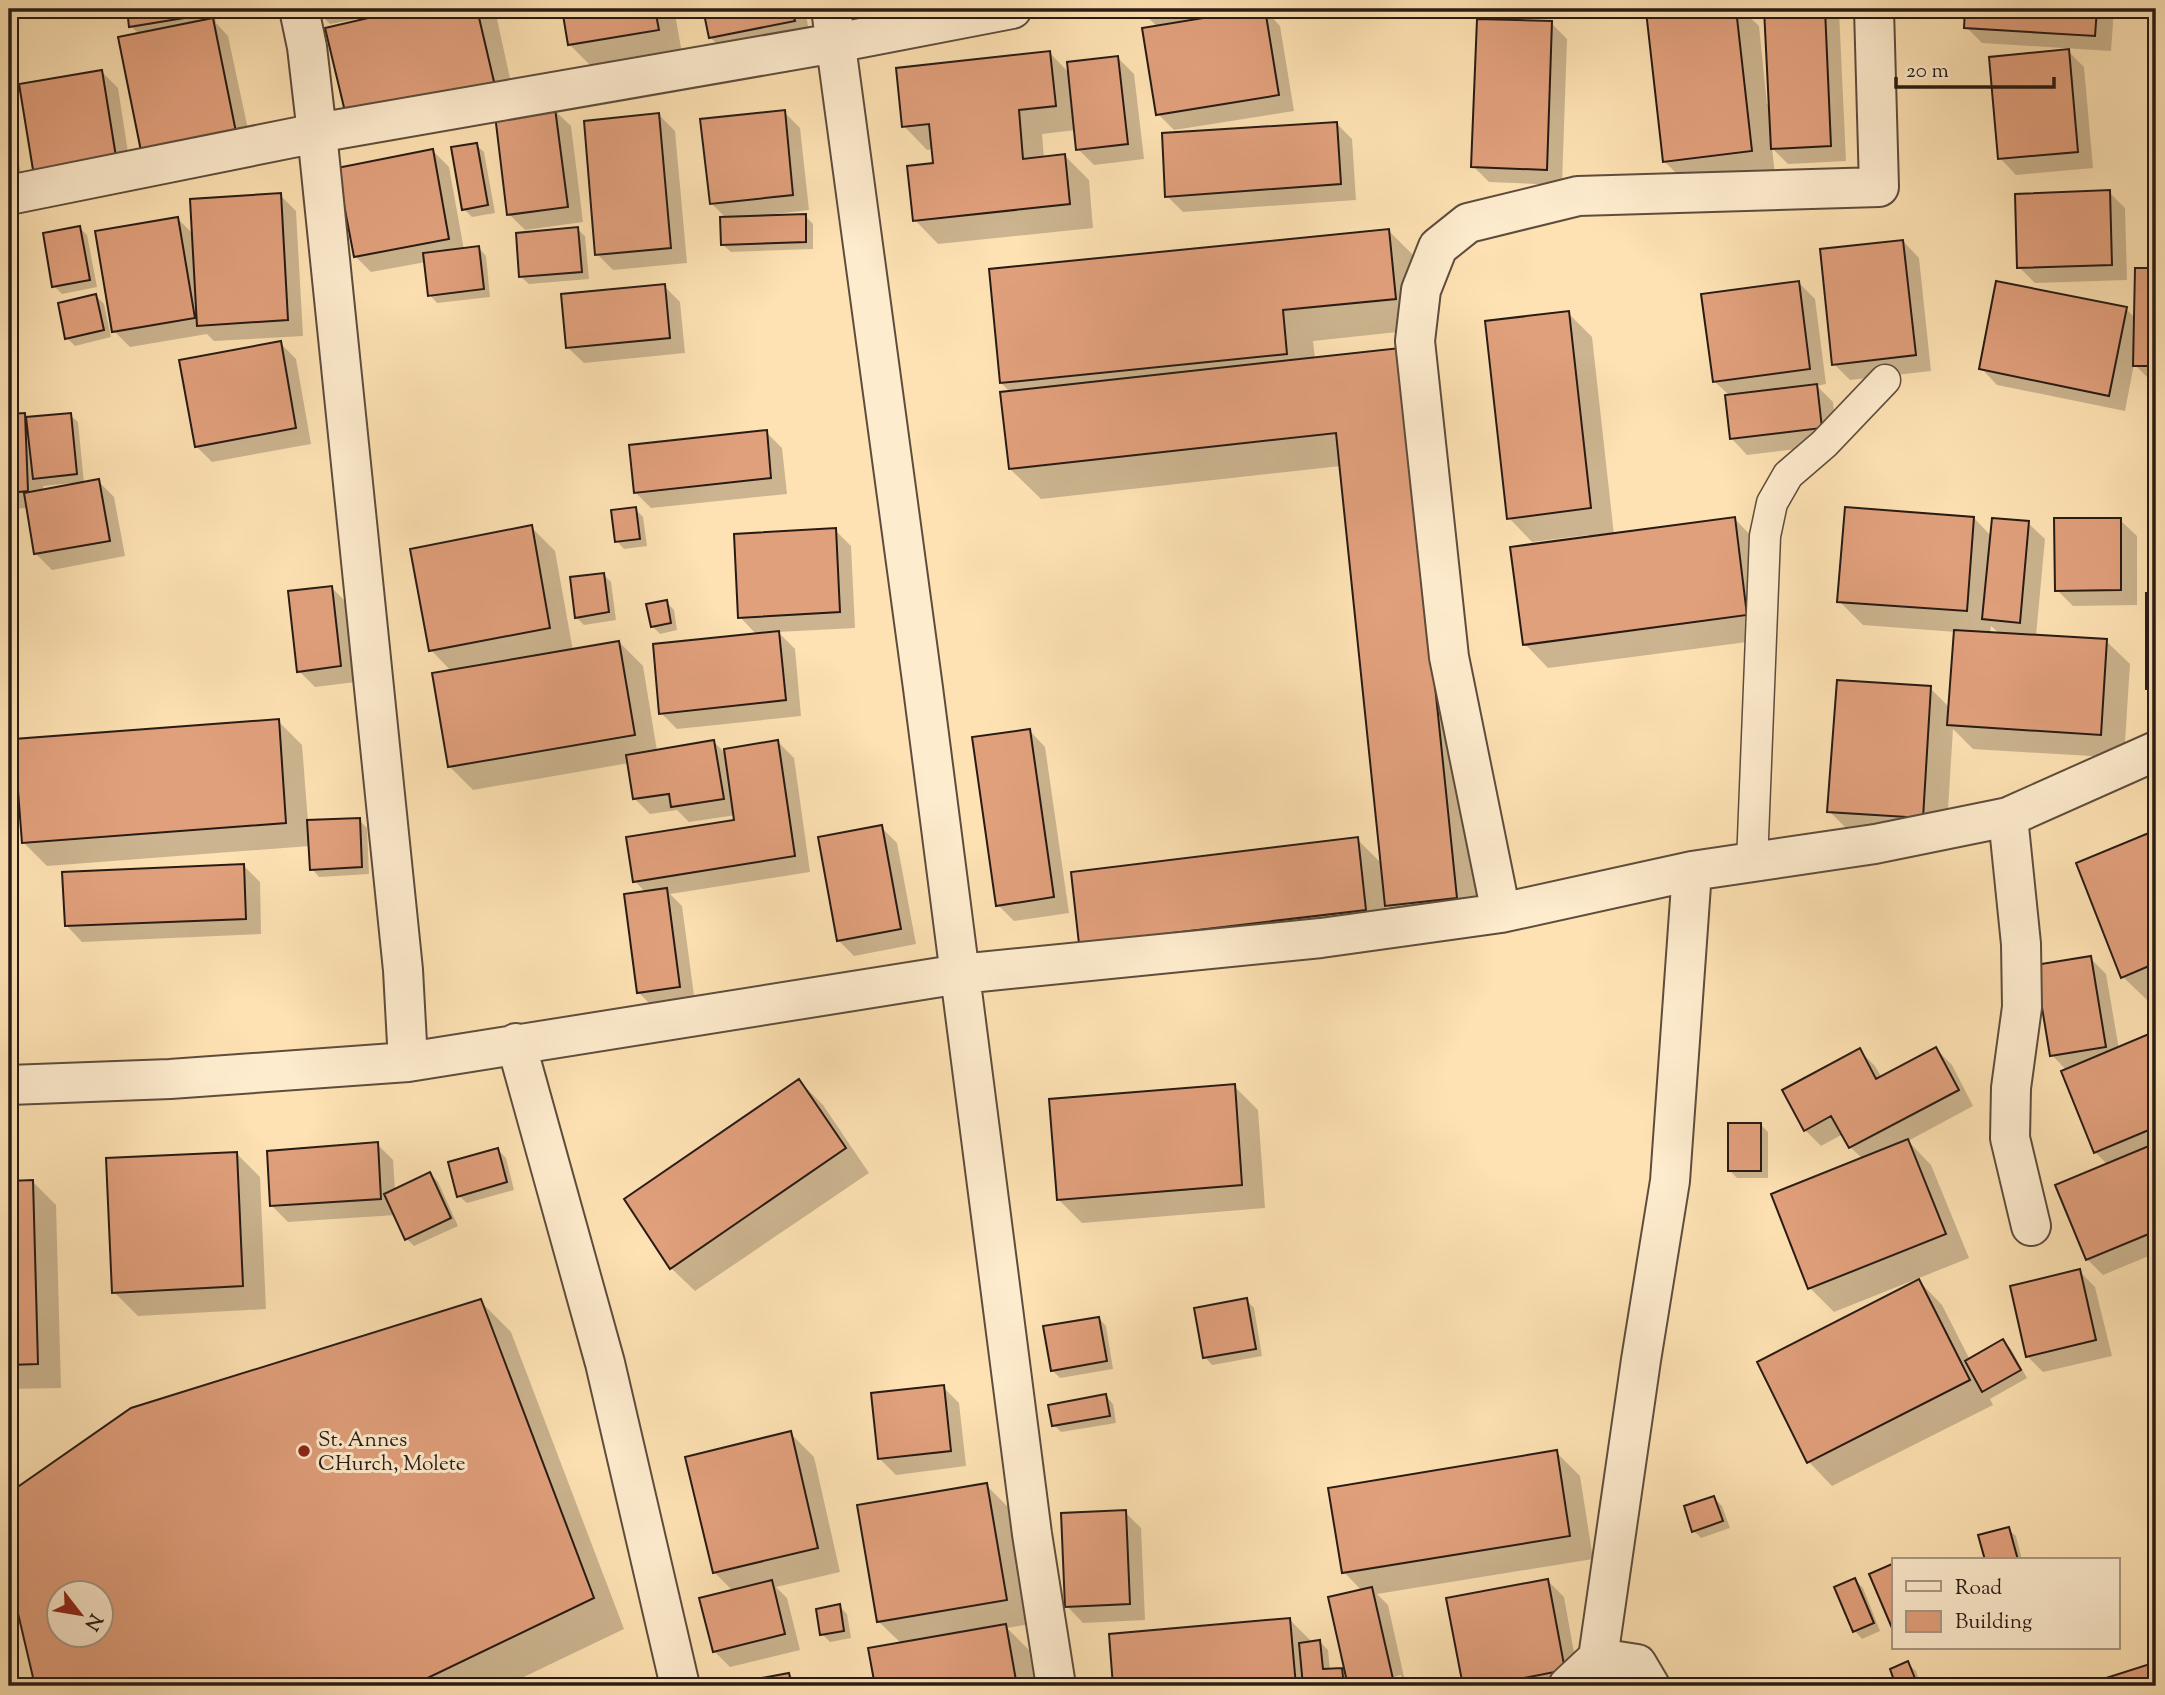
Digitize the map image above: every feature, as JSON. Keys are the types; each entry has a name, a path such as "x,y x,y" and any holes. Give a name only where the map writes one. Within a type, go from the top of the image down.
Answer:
{"street":[{"path":"299,9 307,47 317,133 402,970 408,1062"},
{"path":"9,195 833,26 1012,9"},
{"path":"1501,913 1449,657 1415,341 1421,290 1438,247 1468,223 1578,196 1879,187 1874,9"},
{"path":"833,26 1032,1534 1056,1686"},
{"path":"9,1085 170,1079 408,1062 960,974 1321,938 1501,913 1692,871 1875,844 2008,817 2156,751"},
{"path":"2008,817 2021,944 2022,994 2011,1088 2010,1138 2031,1226"},
{"path":"1568,1686 1598,1658 1640,1360 1670,1181 1692,871"},
{"path":"516,1043 605,1363 680,1686"},
{"path":"1598,1658 1637,1664 1650,1686"}],"lane":[{"path":"1752,863 1765,536 1772,503 1788,475 1824,444 1885,380"}],"building":[{"path":"127,9 208,9 209,14 129,27"},
{"path":"407,9 477,9 495,86 347,120 325,28"},
{"path":"562,9 655,9 659,30 568,45"},
{"path":"703,9 792,9 795,21 709,38"},
{"path":"1265,9 1279,95 1156,115 1142,28"},
{"path":"1736,9 1752,151 1663,162 1646,11"},
{"path":"1764,9 1825,9 1831,146 1771,149"},
{"path":"1965,9 2097,9 2095,36 1964,28"},
{"path":"213,18 236,132 141,151 118,37"},
{"path":"1477,19 1552,21 1547,170 1471,167"},
{"path":"2069,49 2078,152 1998,159 1989,57"},
{"path":"1050,51 1056,106 1019,110 1023,159 1065,154 1070,204 913,221 907,166 933,163 929,124 902,127 896,68"},
{"path":"1118,56 1128,144 1076,150 1067,62"},
{"path":"102,70 117,163 34,176 19,84"},
{"path":"555,108 568,207 507,215 495,115"},
{"path":"785,110 793,195 710,204 700,119"},
{"path":"659,113 671,248 595,255 584,121"},
{"path":"1337,122 1341,184 1165,197 1162,133"},
{"path":"477,143 488,205 462,210 451,147"},
{"path":"9,148 19,190 9,192"},
{"path":"433,149 449,239 354,257 337,168"},
{"path":"2110,190 2112,265 2017,268 2015,194"},
{"path":"281,193 288,320 197,326 190,199"},
{"path":"806,214 806,242 721,245 720,217"},
{"path":"178,217 195,318 112,332 95,231"},
{"path":"80,226 90,280 52,287 43,233"},
{"path":"578,227 582,272 519,277 516,233"},
{"path":"1389,229 1396,299 1283,310 1287,354 1000,383 989,269"},
{"path":"1903,240 1916,355 1832,365 1820,249"},
{"path":"479,246 484,289 428,296 423,253"},
{"path":"2135,268 2156,268 2156,366 2133,366"},
{"path":"1799,281 1810,369 1713,382 1701,294"},
{"path":"1996,281 2127,307 2109,396 1979,369"},
{"path":"665,284 670,338 566,348 561,294"},
{"path":"96,294 104,330 65,339 58,303"},
{"path":"1569,311 1591,508 1507,519 1485,321"},
{"path":"281,341 296,428 195,447 179,360"},
{"path":"1400,348 1457,898 1385,906 1336,433 1009,469 1000,392"},
{"path":"1817,384 1822,428 1730,439 1725,395"},
{"path":"25,413 28,491 9,493 9,414"},
{"path":"71,413 77,474 33,479 26,417"},
{"path":"767,430 771,478 634,493 629,445"},
{"path":"99,479 110,541 34,554 24,493"},
{"path":"636,507 640,539 615,542 611,510"},
{"path":"1845,507 1974,517 1967,611 1837,602"},
{"path":"1735,517 1747,615 1523,645 1510,547"},
{"path":"1992,518 2029,521 2020,623 1982,619"},
{"path":"2054,518 2121,518 2121,590 2055,591"},
{"path":"532,525 550,628 429,651 410,549"},
{"path":"836,528 840,612 738,618 734,534"},
{"path":"604,573 609,612 575,618 570,577"},
{"path":"332,586 341,666 297,672 288,591"},
{"path":"2146,593 2156,593 2156,688 2146,689"},
{"path":"667,600 671,623 651,627 646,604"},
{"path":"1954,630 2107,639 2101,735 1947,725"},
{"path":"779,631 786,700 659,714 653,644"},
{"path":"619,641 635,735 448,767 432,673"},
{"path":"1837,680 1931,686 1923,818 1827,812"},
{"path":"279,719 286,823 22,843 14,739"},
{"path":"1030,729 1054,897 996,906 972,737"},
{"path":"714,740 724,799 671,807 669,794 633,799 626,755"},
{"path":"778,740 795,856 633,882 626,837 734,820 724,749"},
{"path":"360,818 362,867 310,870 307,820"},
{"path":"882,825 901,929 837,941 818,837"},
{"path":"2156,830 2156,963 2121,978 2076,863"},
{"path":"1358,837 1366,910 1079,944 1071,872"},
{"path":"244,864 246,919 65,926 62,872"},
{"path":"667,888 680,987 637,993 624,894"},
{"path":"2091,956 2106,1047 2050,1056 2035,965"},
{"path":"2156,1031 2156,1127 2094,1153 2061,1071"},
{"path":"1936,1047 1959,1090 1849,1148 1831,1116 1804,1131 1782,1090 1860,1048 1876,1079"},
{"path":"799,1079 846,1148 670,1269 624,1199"},
{"path":"1235,1084 1242,1185 1057,1200 1049,1099"},
{"path":"1728,1123 1761,1123 1761,1171 1728,1171"},
{"path":"1908,1139 1946,1234 1808,1289 1771,1194"},
{"path":"378,1142 381,1199 270,1206 267,1151"},
{"path":"2156,1143 2156,1231 2086,1260 2055,1185"},
{"path":"498,1148 507,1182 457,1197 448,1162"},
{"path":"237,1152 243,1286 112,1293 106,1158"},
{"path":"430,1172 451,1218 405,1240 384,1194"},
{"path":"33,1180 38,1364 9,1365 9,1181"},
{"path":"2080,1269 2096,1340 2026,1357 2010,1286"},
{"path":"1919,1279 1970,1380 1807,1463 1757,1362"},
{"path":"1247,1298 1256,1349 1203,1358 1194,1308"},
{"name":"St. Annes CHurch, Molete","path":"481,1299 594,1598 411,1686 35,1686 9,1575 9,1493 131,1408"},
{"path":"1099,1317 1107,1361 1051,1371 1043,1326"},
{"path":"2003,1339 2021,1370 1982,1392 1965,1361"},
{"path":"944,1385 951,1451 878,1459 871,1393"},
{"path":"1106,1394 1110,1416 1052,1426 1048,1405"},
{"path":"791,1431 818,1548 713,1573 685,1457"},
{"path":"1557,1450 1570,1536 1342,1573 1328,1488"},
{"path":"987,1483 1007,1600 877,1622 857,1505"},
{"path":"1714,1496 1723,1521 1692,1532 1684,1506"},
{"path":"1126,1510 1130,1604 1065,1607 1061,1513"},
{"path":"2009,1527 2017,1558 1984,1558 1978,1535"},
{"path":"1892,1564 1892,1628 1869,1574"},
{"path":"1855,1578 1874,1623 1853,1632 1834,1587"},
{"path":"1548,1579 1565,1670 1483,1686 1463,1686 1446,1598"},
{"path":"772,1580 785,1634 713,1652 699,1598"},
{"path":"1372,1587 1393,1679 1348,1686 1328,1597"},
{"path":"840,1604 844,1631 820,1635 816,1609"},
{"path":"1290,1618 1296,1686 1113,1686 1109,1634"},
{"path":"1006,1624 1017,1686 875,1686 868,1648"},
{"path":"1320,1640 1323,1669 1342,1668 1344,1686 1303,1686 1299,1643"},
{"path":"1908,1661 1918,1686 1896,1686 1890,1669"},
{"path":"2156,1662 2156,1686 2081,1686"},
{"path":"789,1673 792,1686 724,1686 724,1685"}],"place":[{"name":"St. Annes CHurch, Molete","path":"304,1451"}]}
